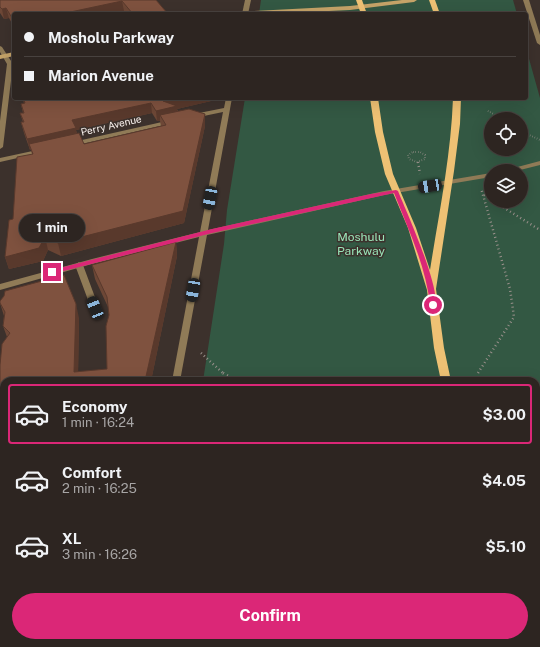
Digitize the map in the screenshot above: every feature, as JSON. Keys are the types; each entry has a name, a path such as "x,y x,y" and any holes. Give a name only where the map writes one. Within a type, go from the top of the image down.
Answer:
{"main road":[{"path":"359,0 363,11"},
{"path":"324,12 363,11 414,0"},
{"path":"432,0 436,12"},
{"path":"2,56 12,54"},
{"path":"374,100 385,160 391,181 412,228 432,290 436,327 445,377"},
{"path":"432,290 456,124 457,100"}],"street":[{"path":"245,12 248,0"},
{"path":"526,0 540,43"},
{"path":"0,48 2,56 10,64 0,147"},
{"path":"177,377 229,100"},
{"path":"190,118 227,109"},
{"name":"Perry Avenue","path":"67,145 174,121"},
{"path":"0,160 52,148"},
{"path":"528,166 540,163"},
{"path":"0,287 78,265 203,233 371,195 484,176"},
{"path":"78,265 96,314"}],"path":[{"path":"528,134 540,140"},
{"path":"413,152 420,152 425,155 426,159 418,162 409,159 408,155 413,152"},
{"path":"418,162 420,174"},
{"path":"481,188 484,194"},
{"path":"478,373 514,316 510,289 488,208"},
{"path":"505,208 540,230"},
{"path":"201,353 229,377"}],"green space":[{"path":"261,0 513,0 516,12 259,12"},
{"name":"Moshulu Parkway","path":"528,55 540,98 540,377 204,377 224,244 227,210 245,100 528,100"}],"building":[{"path":"0,0 156,0 166,12 131,12 122,1 70,12 12,12 12,18 6,8 2,9 0,7"},
{"path":"24,100 168,100 163,101 177,106 156,111 151,103 72,120 76,128 27,139 21,122 24,122 20,113 24,113 21,104 25,103"},
{"path":"189,109 205,114 183,211 58,243 45,237 39,248 5,257 9,220 13,219 17,157 33,154 29,144 79,133 84,144 166,125 160,115"},
{"path":"176,242 146,377 0,377 2,344 10,333 3,326 5,312 0,303 5,291 64,275 76,304 74,372 107,369 106,326 109,315 107,297 92,265"}],"route":[{"path":"52,272 212,231 371,195 396,191 412,228 432,290 433,305"}]}
